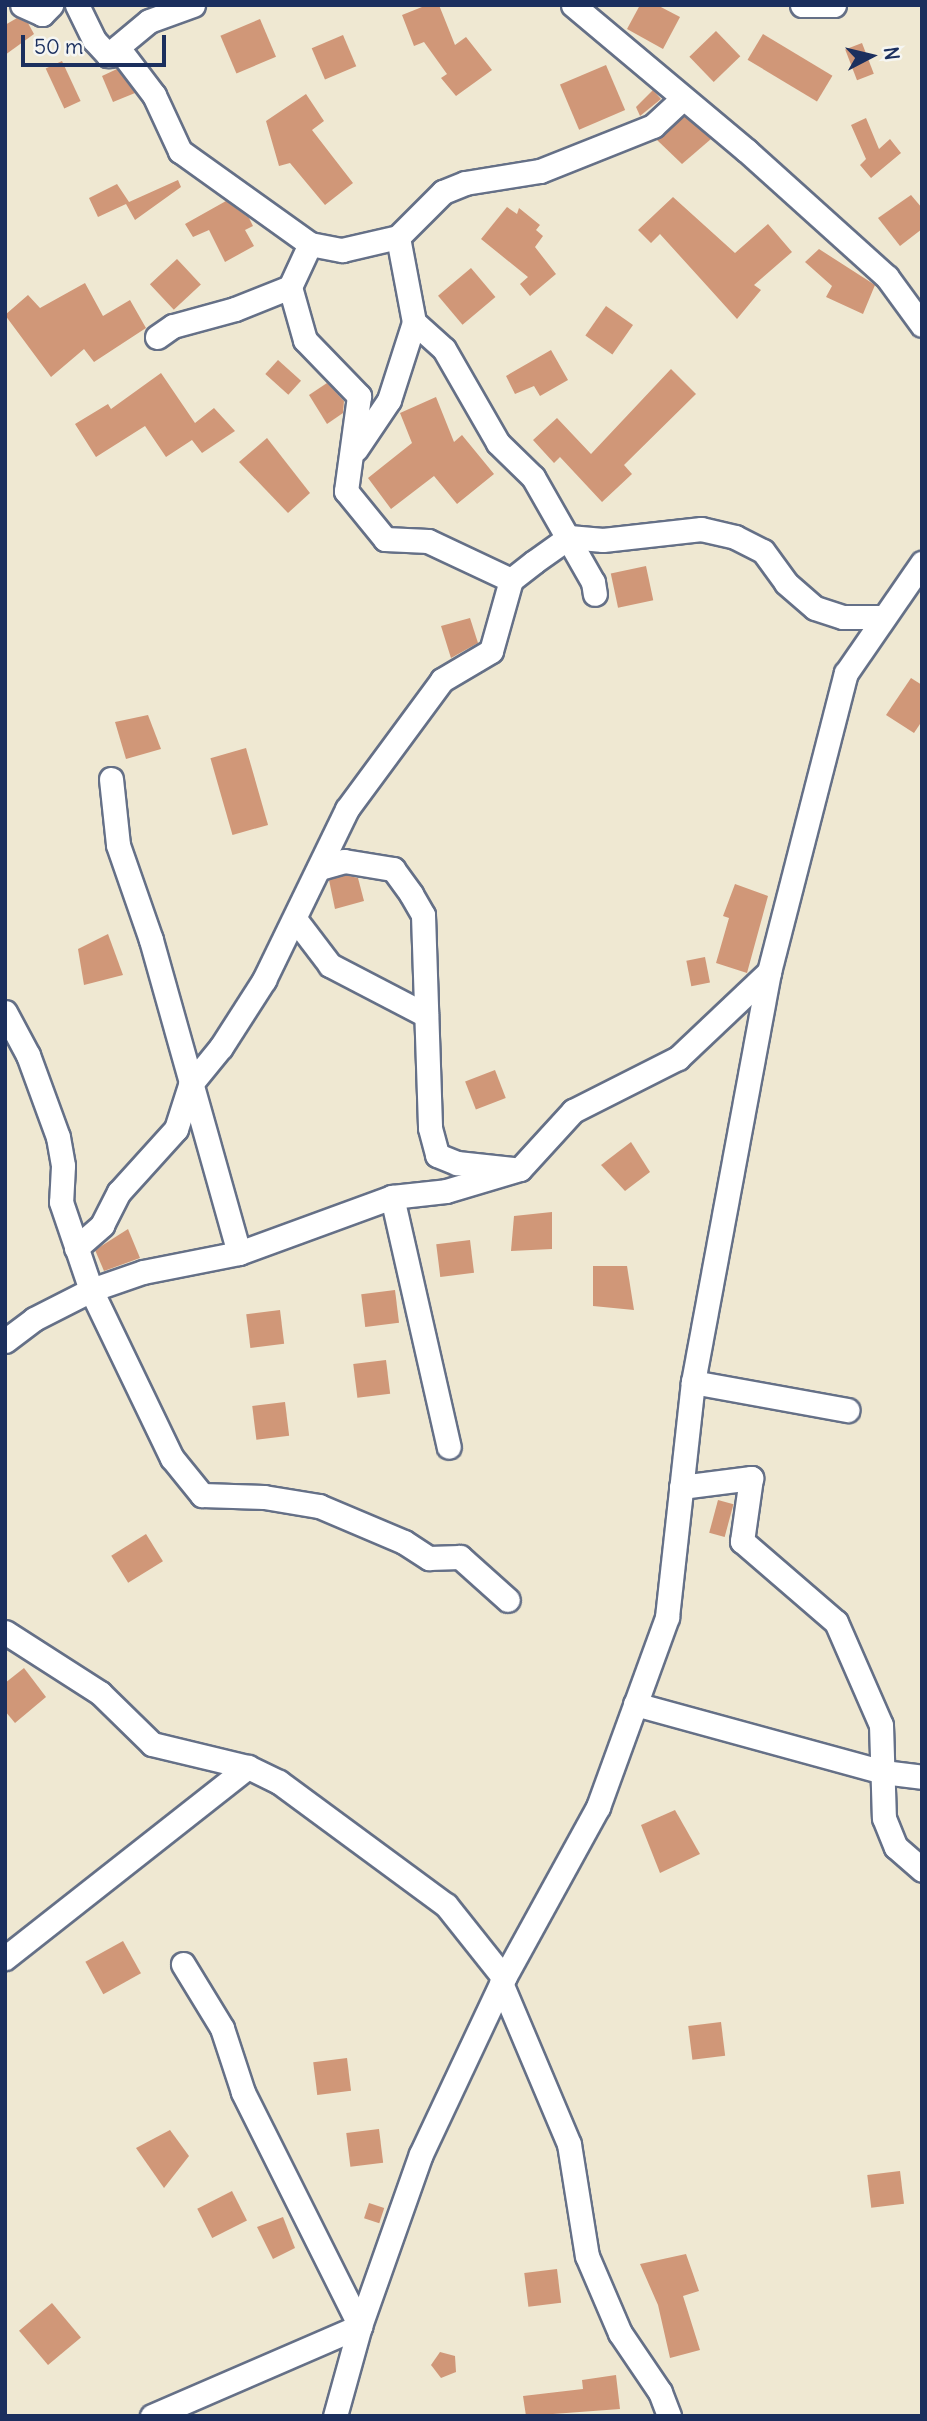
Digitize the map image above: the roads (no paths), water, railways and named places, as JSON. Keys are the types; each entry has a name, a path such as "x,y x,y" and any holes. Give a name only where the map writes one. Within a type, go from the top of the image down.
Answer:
{"street":[{"path":"22,5 42,14 51,5"},
{"path":"76,5 94,40 108,55"},
{"path":"108,55 149,21 193,5"},
{"path":"573,5 887,277 922,325"},
{"path":"802,5 834,5"},
{"path":"108,55 122,53 154,95 180,151 310,244 342,250 398,237 443,192 465,183 540,171 653,126 683,98"},
{"path":"349,460 388,400 414,322 398,237"},
{"path":"310,244 290,287 304,340 359,396 346,491 385,539 428,541 511,580"},
{"path":"157,337 173,326 235,309 290,287"},
{"path":"414,322 444,349 498,443 533,477 569,537 595,594"},
{"path":"76,1248 102,1225 119,1192 177,1129 190,1085 257,991 295,919 347,809 442,680 491,651 511,580 569,537 603,540 701,529 735,537 763,551 786,583 815,608 843,617 884,617"},
{"path":"335,2416 360,2326 421,2154 503,1980 598,1807 667,1617 693,1382 769,972 846,673 922,563"},
{"path":"111,779 118,845 151,940 239,1253"},
{"path":"320,868 344,861 393,869 423,915 430,1128 437,1155 457,1163 520,1169"},
{"path":"295,919 330,965 426,1015"},
{"path":"5,1341 34,1319 91,1290 143,1272 239,1253 392,1198 446,1191 520,1169 573,1111 678,1058 769,972"},
{"path":"721,1018 761,1011"},
{"path":"5,1012 28,1055 58,1137 63,1166 61,1202 91,1290 172,1458 202,1495 264,1497 319,1506 404,1542 429,1558 460,1557 508,1600"},
{"path":"392,1198 449,1447"},
{"path":"693,1382 847,1410"},
{"path":"681,1487 751,1478 742,1541 836,1622 881,1725 884,1818 896,1847 922,1870"},
{"path":"5,1632 100,1693 152,1744 248,1767 279,1782 446,1905 503,1980 569,2144 587,2256 620,2333 660,2392 669,2416"},
{"path":"635,1704 883,1772 922,1777"},
{"path":"5,1958 248,1767"},
{"path":"183,1964 222,2028 243,2092 360,2326"},
{"path":"152,2416 360,2326"}]}
